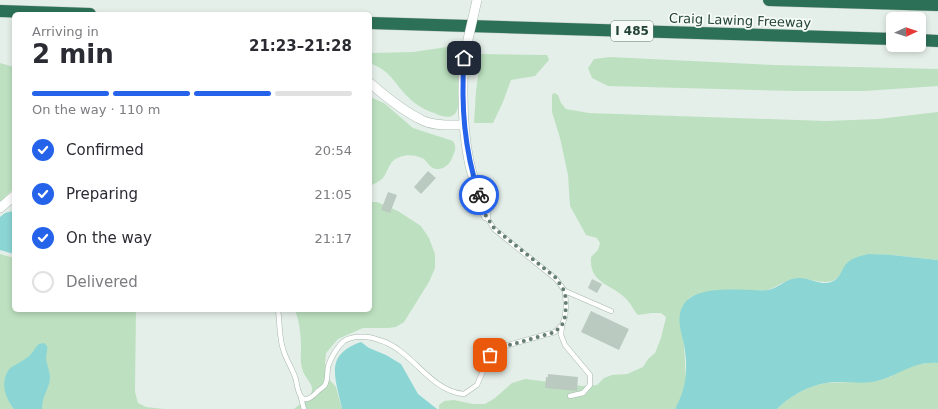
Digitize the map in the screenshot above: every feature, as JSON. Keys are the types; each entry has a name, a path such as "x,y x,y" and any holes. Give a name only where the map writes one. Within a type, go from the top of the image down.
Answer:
{"highway":[{"name":"Craig Lawing Freeway","path":"769,0 938,5"},
{"path":"0,11 30,12"},
{"name":"Craig Lawing Freeway","path":"372,23 886,39"},
{"path":"926,40 938,40"}],"street":[{"path":"476,0 464,58 462,82 464,125 469,162 486,216"},
{"path":"372,85 385,96 424,121 441,125 464,125"},
{"path":"0,208 12,198"}],"lane":[{"path":"486,216 494,228 556,278 565,292 566,306 561,336 565,345 590,375 590,385 583,393 570,396"},
{"path":"565,292 611,311"},
{"path":"278,312 283,349 292,369 304,409"},
{"path":"301,398 306,399 312,397 325,385 328,366 332,357 344,341 352,338 369,338 389,344 412,359 435,381 450,392 464,394 477,385 490,355 506,346 555,332 562,325"}],"green space":[{"path":"447,47 456,47 459,49 459,102 458,109 455,114 451,116 444,116 416,104 410,100 388,74 372,64 372,53 413,52"},
{"path":"481,54 547,55 549,60 535,76 511,80 493,123 474,123 476,91"},
{"path":"610,57 774,65 938,69 938,86 865,91 794,91 608,86 592,78 588,68 594,59"},
{"path":"0,63 12,66 12,190 0,202"},
{"path":"554,93 558,95 561,103 566,109 589,113 826,121 878,119 938,112 938,260 892,255 843,269 839,276 834,280 827,282 797,279 787,281 767,290 716,290 689,298 680,315 684,342 686,382 683,394 675,409 439,409 439,405 444,401 454,400 473,404 485,404 495,398 512,383 525,379 582,386 597,385 604,378 612,375 627,374 643,367 648,359 655,353 661,338 666,317 661,313 638,315 621,294 603,283 594,273 591,266 591,257 598,250 600,243 597,238 586,235 570,206 568,175 560,138 552,112 552,95"},
{"path":"372,98 384,103 413,128 453,141 455,146 454,153 451,161 443,168 433,168 424,159 412,155 406,155 396,158 383,178 372,185"},
{"path":"372,202 377,202 398,211 421,226 429,238 435,254 435,268 429,282 404,322 396,327 363,328 338,339 326,353 325,363 329,379 336,387 342,409 294,409 310,396 312,390 312,387 303,372 301,365 301,342 296,312 372,312"},
{"path":"0,254 12,257 12,312 136,312 135,392 138,403 146,407 164,409 0,409"},
{"path":"931,362 938,363 938,409 777,409 789,398 810,387 825,383 877,381 892,376 910,366"}],"water":[{"path":"12,211 12,253 0,250 0,217 5,213"},
{"path":"868,254 938,260 938,363 913,366 885,379 872,382 831,382 814,386 798,393 777,409 675,409 682,393 686,378 684,344 680,326 680,314 684,303 693,296 704,292 717,290 767,290 775,288 794,278 802,278 823,283 831,282 839,276 850,260"},
{"path":"361,342 369,348 386,355 401,364 418,394 437,409 342,409 335,378 337,361 341,354 349,347"},
{"path":"44,343 47,346 46,358 50,377 43,399 42,409 14,409 4,388 7,373 10,368 30,355 39,344"}],"building":[{"path":"428,171 436,178 421,194 414,187"},
{"path":"388,192 397,195 390,213 381,210"},
{"path":"592,279 602,284 597,293 588,288"},
{"path":"591,311 629,329 619,350 581,332"},
{"path":"548,374 578,377 577,391 545,388 546,377 548,377"}],"way so far":[{"path":"479,195 486,216 494,228 556,278 565,292 566,306 565,317 562,325 555,332 506,346 490,355"}],"route":[{"path":"464,58 462,82 466,145 469,162 479,195"}]}
